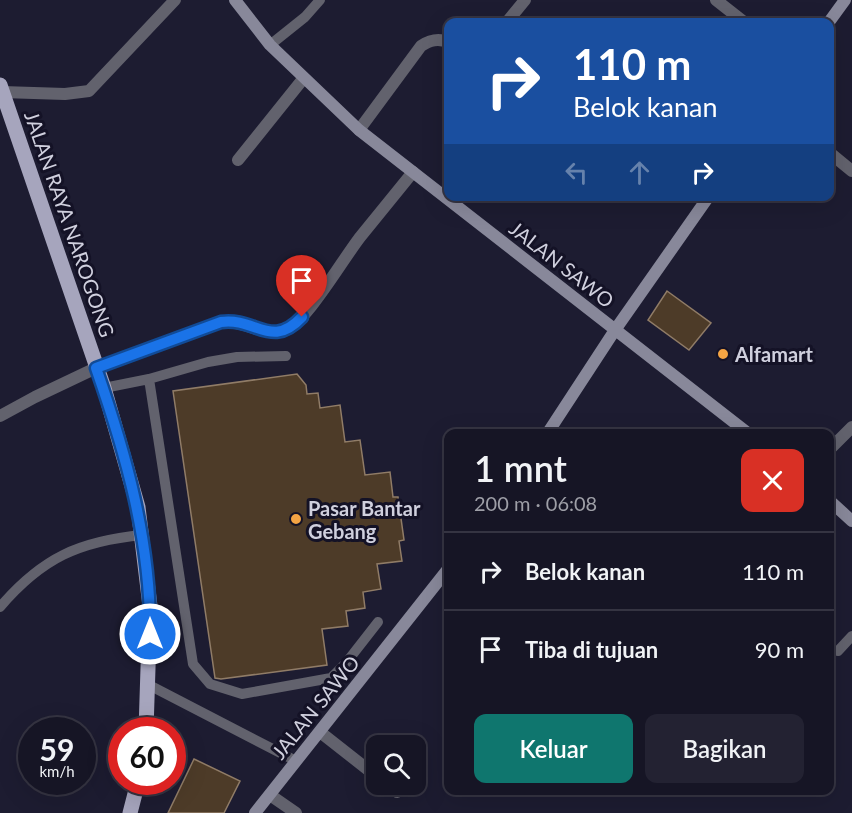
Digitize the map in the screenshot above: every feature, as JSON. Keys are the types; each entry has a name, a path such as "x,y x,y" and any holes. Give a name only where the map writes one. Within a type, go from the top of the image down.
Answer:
{"main road":[{"name":"JALAN SAWO","path":"235,0 270,45 303,79 359,130 444,196"},
{"path":"832,18 844,0"},
{"name":"JALAN RAYA NAROGONG","path":"1,88 104,388 138,507 150,606 147,717"},
{"name":"JALAN SAWO","path":"450,201 615,330 550,429"},
{"path":"705,201 615,330 743,429"},
{"path":"834,504 852,520"},
{"name":"JALAN SAWO","path":"255,813 444,574"},
{"path":"130,813 135,795"}],"street":[{"path":"1,88 65,94 88,91 175,0"},
{"path":"510,18 525,0"},
{"path":"716,0 739,18"},
{"path":"359,130 421,46 430,40 444,42"},
{"path":"238,160 303,79"},
{"path":"834,156 852,171"},
{"path":"0,416 96,368 221,322 241,323 277,333 286,331 316,300 359,238 413,172"},
{"path":"834,445 852,427"},
{"path":"320,732 366,768"},
{"path":"270,795 296,813"}],"lane":[{"path":"270,45 305,17 320,0"},
{"path":"104,388 149,379 208,362 237,357 286,356"},
{"path":"149,379 193,664 210,684 242,694 331,678 346,663 378,622"},
{"path":"0,608 18,586 45,564 75,548 108,538 142,535"},
{"path":"838,651 852,636"},
{"path":"149,685 296,761"}],"building":[{"path":"667,291 711,323 689,350 648,320"},
{"name":"Pasar Bantar Gebang","path":"297,374 306,385 307,394 318,393 320,408 340,405 345,442 360,440 365,475 390,472 393,497 398,497 404,540 399,541 402,561 377,564 381,589 363,592 365,608 346,611 348,626 322,629 327,665 215,678 173,391"},
{"path":"194,759 240,781 224,813 168,813 177,795 186,795 186,776"}],"place":[{"name":"Alfamart","path":"723,354"},
{"name":"Pasar Bantar Gebang","path":"296,519"}],"route":[{"path":"150,634 150,606 138,507 124,453 96,368 221,322 241,323 277,333 286,331 302,317"}]}
